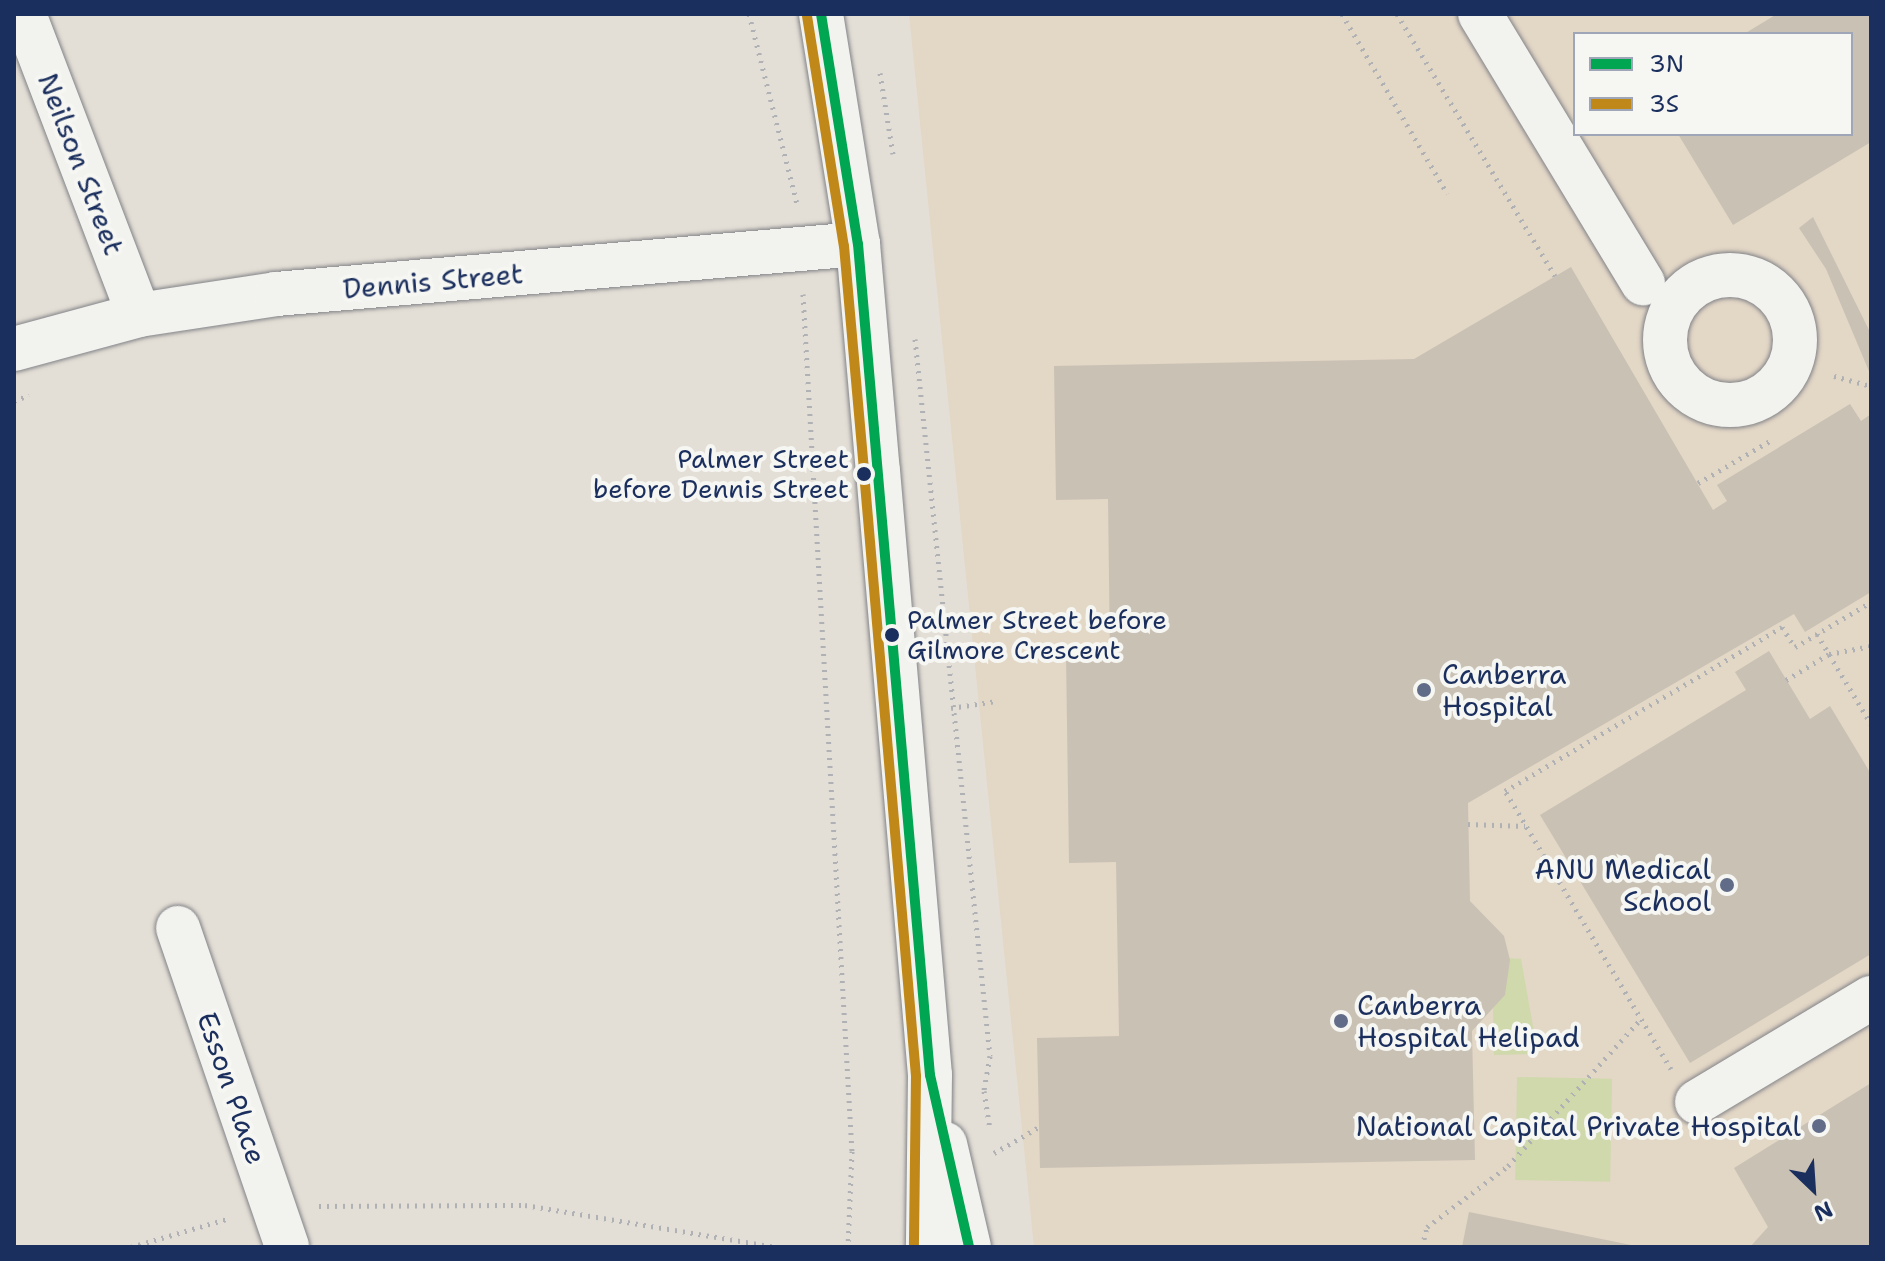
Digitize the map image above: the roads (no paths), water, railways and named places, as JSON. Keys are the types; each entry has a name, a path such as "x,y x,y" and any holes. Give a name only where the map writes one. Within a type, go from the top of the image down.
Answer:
{"street":[{"name":"Neilson Street","path":"24,14 139,315"},
{"path":"821,14 858,244 930,1075 928,1247"},
{"path":"1480,14 1643,283 1665,333 1674,373 1705,401 1747,403 1783,379 1796,339 1781,298 1744,275 1701,281 1643,283"},
{"name":"Dennis Street","path":"14,349 139,315 276,294 858,244"},
{"path":"1665,333 1683,294 1701,281"},
{"name":"Esson Place","path":"178,928 287,1247"},
{"path":"1685,1087 1871,998"},
{"path":"930,1075 969,1247"}],"place":[{"name":"Palmer Street before Dennis Street","path":"864,474"},
{"name":"Palmer Street before Gilmore Crescent","path":"892,635"},
{"name":"Canberra Hospital","path":"1424,690"},
{"name":"ANU Medical School","path":"1727,885"},
{"name":"Canberra Hospital Helipad","path":"1341,1021"},
{"name":"National Capital Private Hospital","path":"1819,1126"}]}
